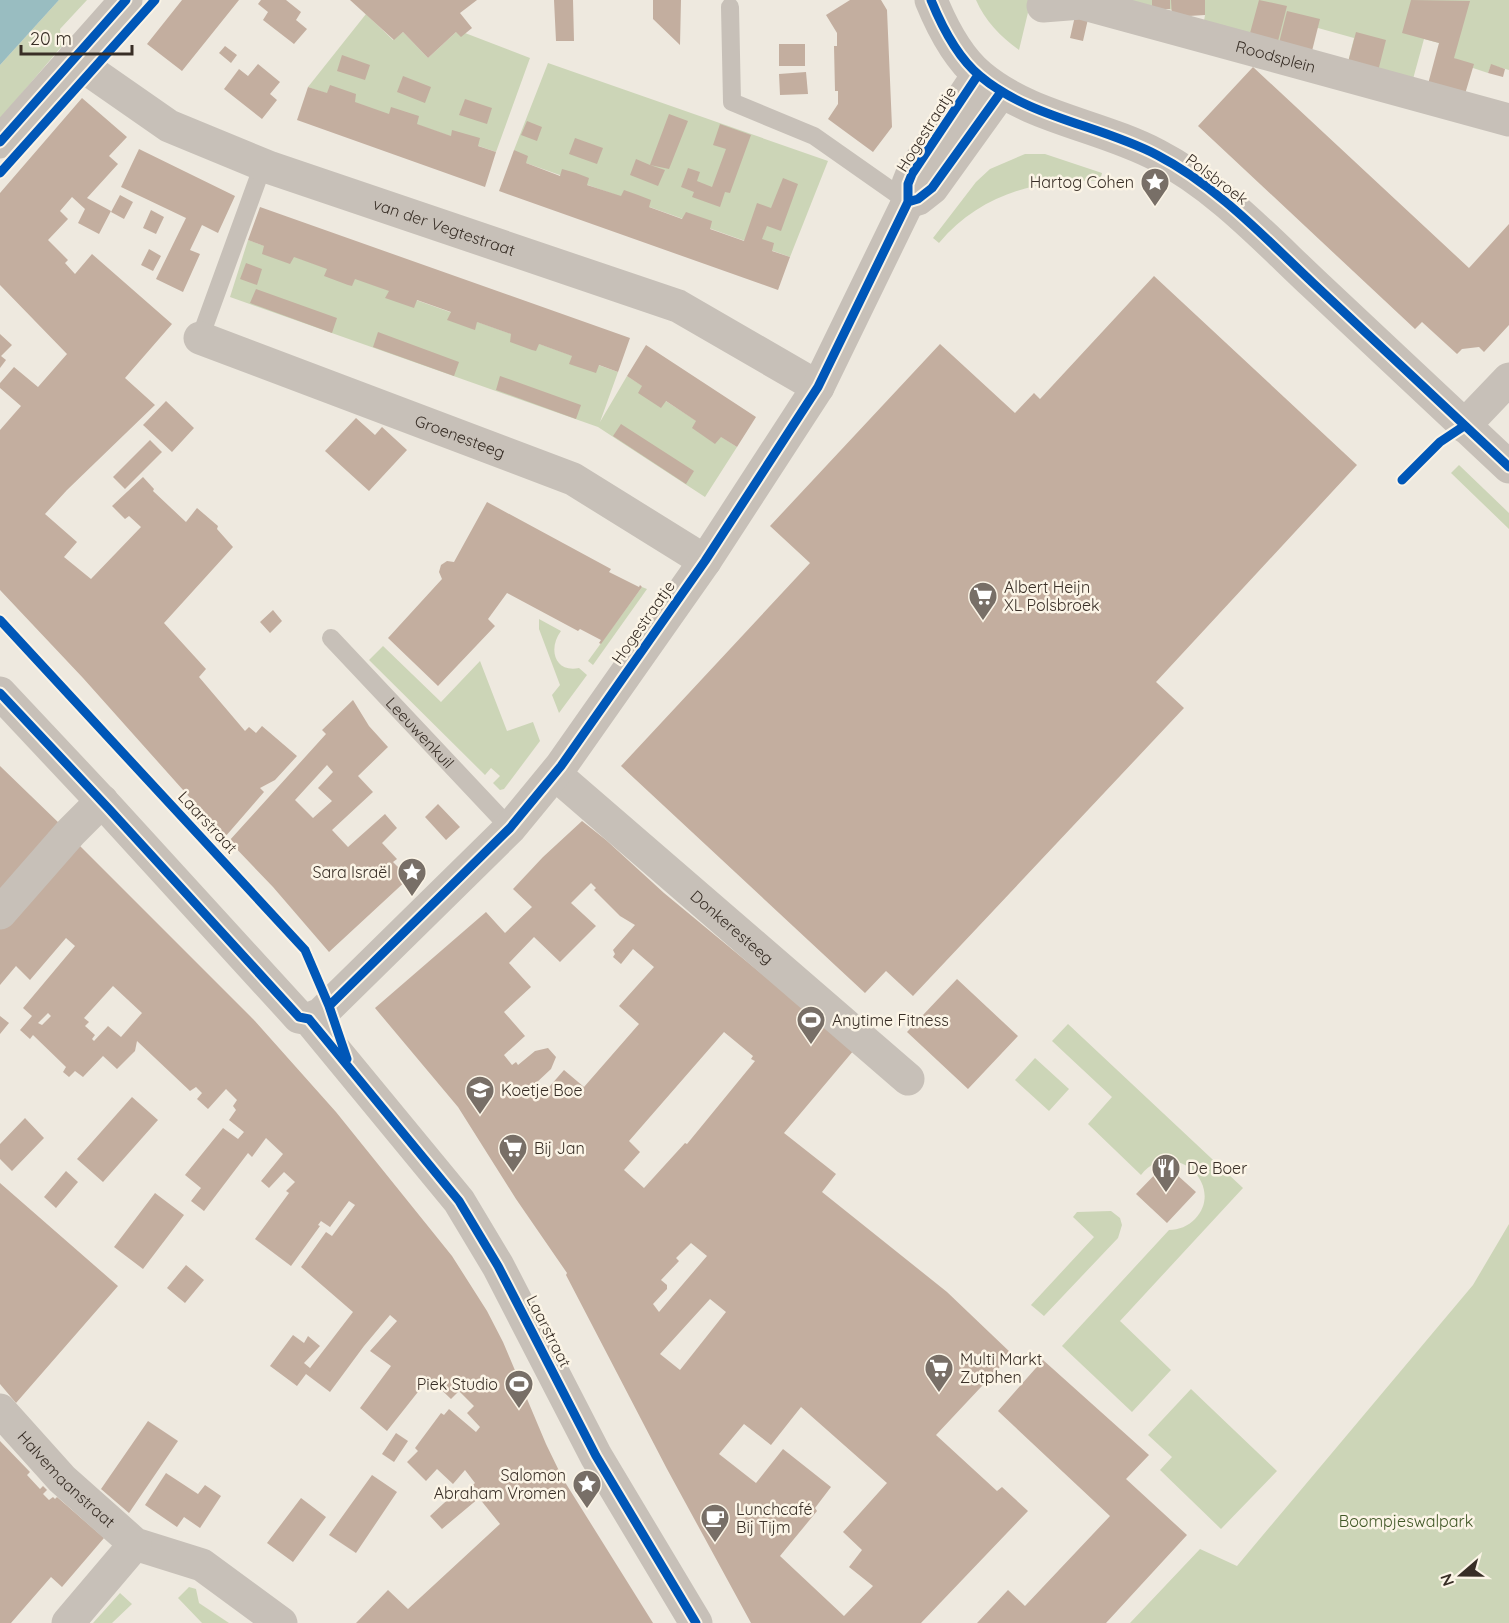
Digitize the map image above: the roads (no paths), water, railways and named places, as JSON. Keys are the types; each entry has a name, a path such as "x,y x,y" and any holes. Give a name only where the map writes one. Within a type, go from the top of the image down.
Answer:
{"street":[{"path":"0,142 126,0"},
{"name":"Polsbroek","path":"932,0 951,39 964,59 989,83 1040,110 1122,139 1158,155 1227,202 1509,467"},
{"name":"Roodsplein","path":"1043,6 1081,3 1509,120"},
{"name":"van der Vegtestraat","path":"74,57 90,71 169,126 263,165 678,306 818,387"},
{"path":"908,202 918,199 932,188 989,83"},
{"name":"Hogestraatje","path":"319,1013 510,828 555,774 705,561 818,387 908,202"},
{"name":"Groenesteeg","path":"200,338 573,478 705,561"},
{"path":"1464,426 1509,379"},
{"name":"Laarstraat","path":"0,693 299,1017 319,1013 459,1201 498,1266 596,1456 683,1605 696,1623"},
{"name":"Donkeresteeg","path":"555,774 908,1079"},
{"path":"0,913 71,832 102,801"},
{"name":"Halvemaanstraat","path":"0,1410 62,1479 135,1544 202,1565 281,1623"},
{"path":"68,1623 135,1544"}],"lane":[{"path":"730,7 732,102 814,136 908,202"},
{"path":"200,338 263,165"},
{"name":"Leeuwenkuil","path":"331,638 510,828"}],"water":[{"path":"0,0 59,0 0,65"}],"place":[{"name":"Hartog Cohen","path":"1155,208"},
{"name":"Albert Heijn XL Polsbroek","path":"983,622"},
{"name":"Sara Israël","path":"412,898"},
{"name":"Anytime Fitness","path":"811,1046"},
{"name":"Koetje Boe","path":"480,1116"},
{"name":"Bij Jan","path":"513,1174"},
{"name":"De Boer","path":"1166,1194"},
{"name":"Multi Markt Zutphen","path":"939,1394"},
{"name":"Piek Studio","path":"519,1410"},
{"name":"Salomon Abraham Vromen","path":"587,1510"},
{"name":"Lunchcafé Bij Tijm","path":"715,1544"}],"park label":[{"name":"Boompjeswalpark","path":"1406,1521"}]}
